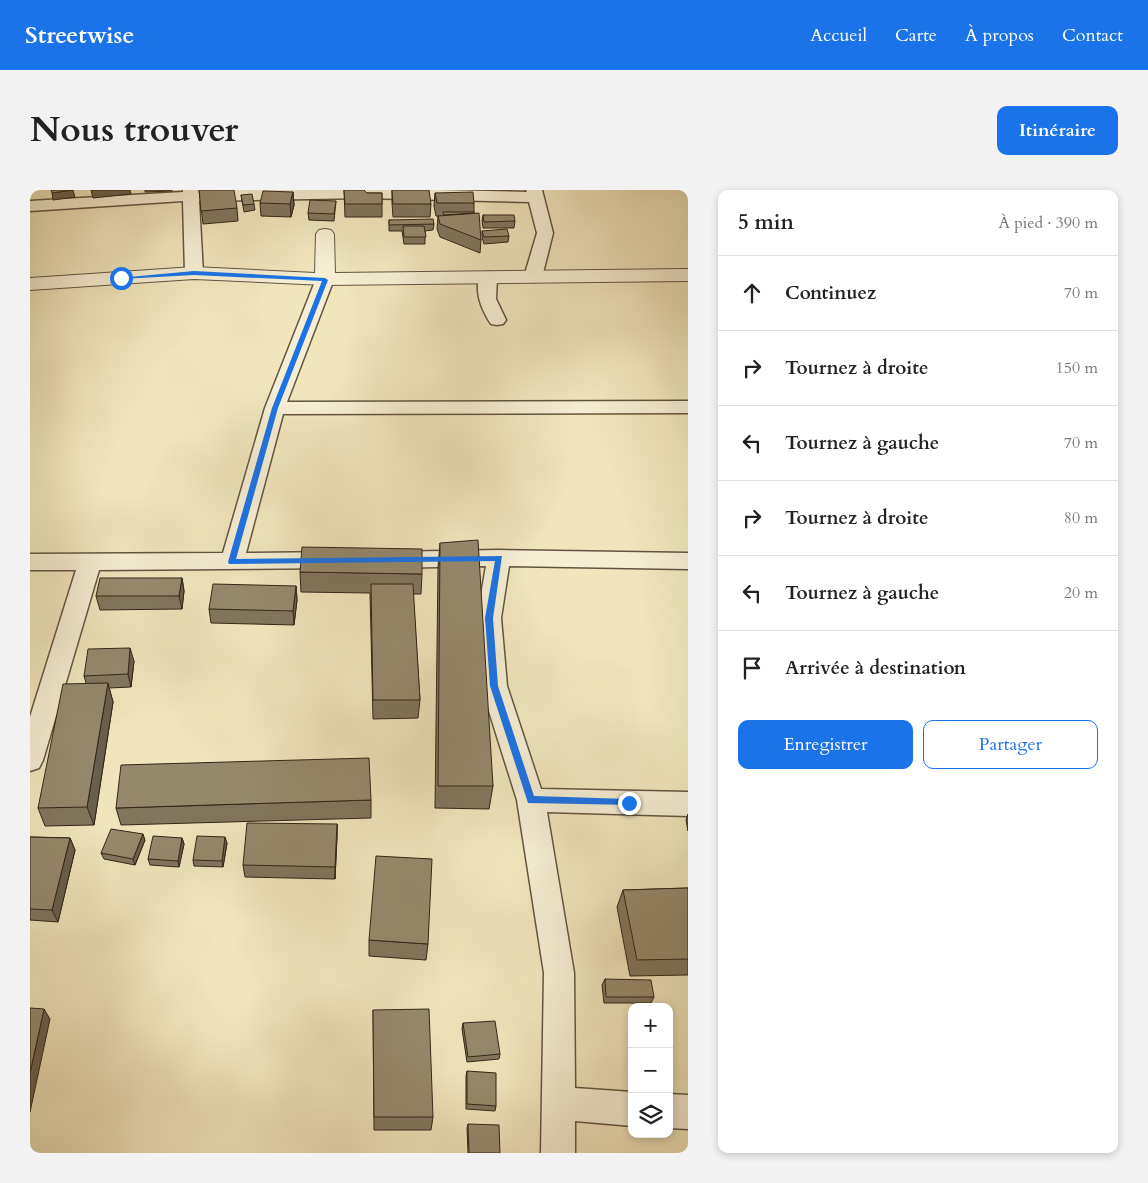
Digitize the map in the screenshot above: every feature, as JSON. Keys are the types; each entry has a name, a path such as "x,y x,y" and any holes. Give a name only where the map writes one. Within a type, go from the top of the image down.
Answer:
{"street":[{"path":"191,193 194,273"},
{"path":"30,206 86,196 191,193 534,193 545,233 534,277"},
{"path":"232,562 275,408 325,280 325,234"},
{"path":"30,284 194,273 325,280 688,275"},
{"path":"488,277 487,299 498,320"},
{"path":"275,408 688,407"},
{"path":"499,558 489,618 494,686 531,800 559,973 558,1153"},
{"path":"30,562 232,562 499,558 688,561"},
{"path":"30,760 90,562"},
{"path":"531,800 688,804"},
{"path":"559,1103 628,1109"},
{"path":"673,1111 688,1112"}],"building":[{"path":"51,190 73,190 52,193"},
{"path":"199,190 234,190 237,208 201,211"},
{"path":"344,190 364,190 367,193 382,193 382,204 345,204"},
{"path":"392,190 429,190 431,204 393,204"},
{"path":"263,191 293,192 290,204 260,203"},
{"path":"473,192 474,203 437,203 435,193"},
{"path":"252,194 254,204 243,205 241,195"},
{"path":"310,200 336,201 334,214 308,213"},
{"path":"443,212 474,212 474,213 444,215"},
{"path":"479,213 481,240 440,224 438,216"},
{"path":"483,215 514,215 515,221 484,222"},
{"path":"433,219 434,224 389,225 389,220"},
{"path":"403,226 424,226 426,237 404,237"},
{"path":"507,229 509,236 484,237 482,231"},
{"path":"478,540 493,786 438,786 440,543"},
{"path":"302,547 422,549 422,574 300,572"},
{"path":"100,578 182,578 179,596 96,596"},
{"path":"213,584 296,586 293,611 209,609"},
{"path":"371,584 413,584 420,700 373,700"},
{"path":"130,648 128,674 84,676 88,649"},
{"path":"108,683 87,807 38,808 63,684"},
{"path":"369,758 371,800 116,808 121,765"},
{"path":"247,823 337,824 335,867 243,865"},
{"path":"111,829 143,834 133,859 101,853"},
{"path":"153,836 182,838 178,861 148,859"},
{"path":"197,836 225,837 222,861 193,860"},
{"path":"30,837 70,838 52,910 30,909"},
{"path":"376,856 432,859 428,944 369,940"},
{"path":"688,888 688,959 637,960 623,890"},
{"path":"605,979 651,980 654,997 606,997"},
{"path":"30,1008 44,1009 30,1073"},
{"path":"429,1009 433,1117 374,1117 373,1010"},
{"path":"495,1021 500,1054 468,1057 463,1023"},
{"path":"467,1071 496,1073 496,1106 467,1104"},
{"path":"468,1124 499,1125 500,1153 469,1153"}],"route":[{"path":"121,278 194,273 325,280 275,408 232,562 499,558 489,618 494,686 531,800 629,803"}]}
